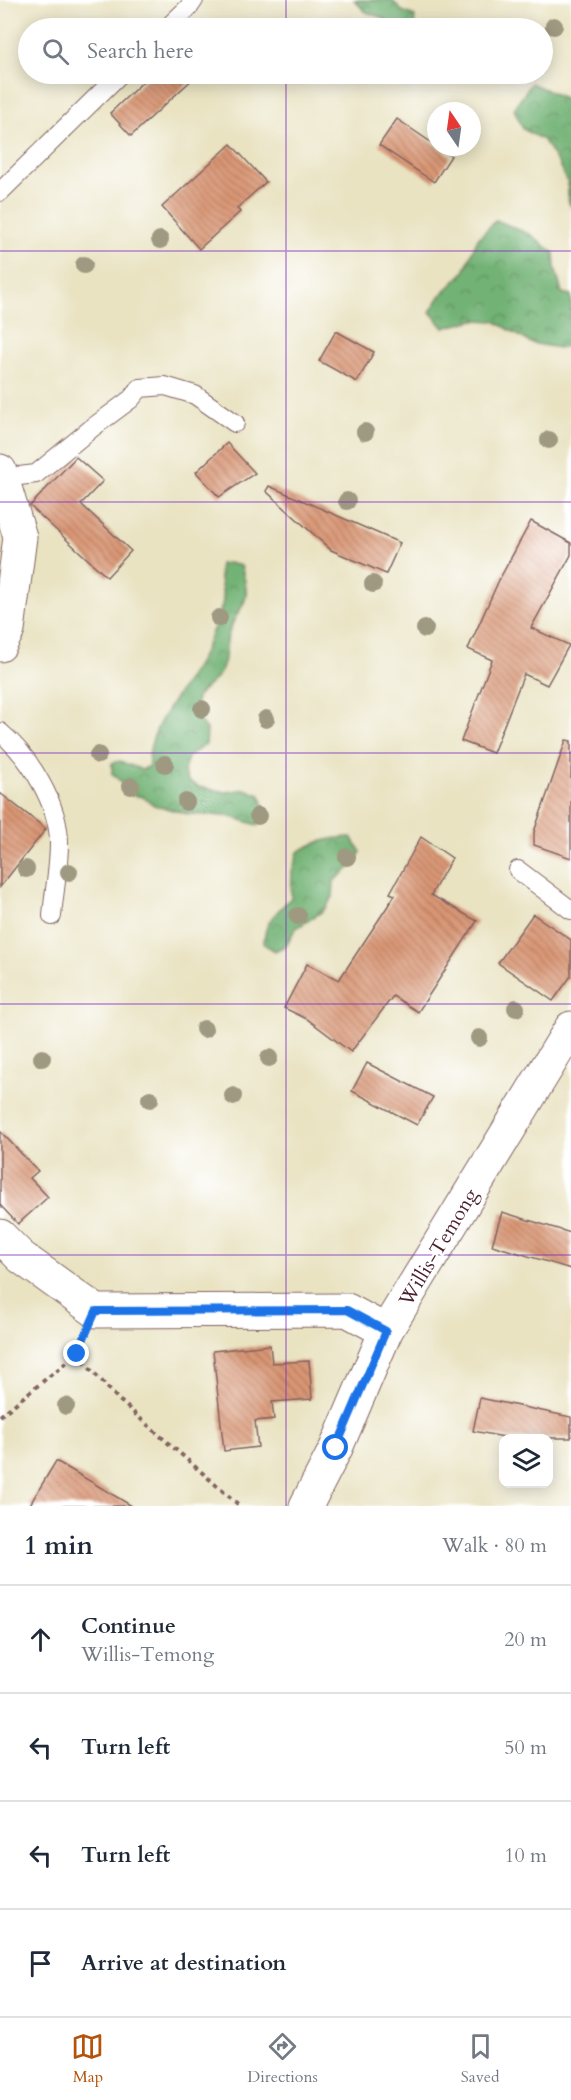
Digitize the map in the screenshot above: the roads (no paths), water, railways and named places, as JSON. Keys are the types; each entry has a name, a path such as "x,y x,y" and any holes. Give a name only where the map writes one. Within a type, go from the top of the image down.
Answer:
{"street":[{"path":"0,645 8,630 20,537 1,474"},
{"name":"Willis-Temong","path":"306,1506 336,1448 386,1331 571,1028"},
{"path":"0,1236 21,1257 96,1311 347,1310 386,1331"}],"lane":[{"path":"177,18 194,0"},
{"path":"0,192 110,84"},
{"path":"1,474 36,474 130,399 140,388 165,386 195,395 235,423"},
{"path":"0,732 16,746 51,801 59,842 52,916"},
{"path":"518,870 571,910"}]}
